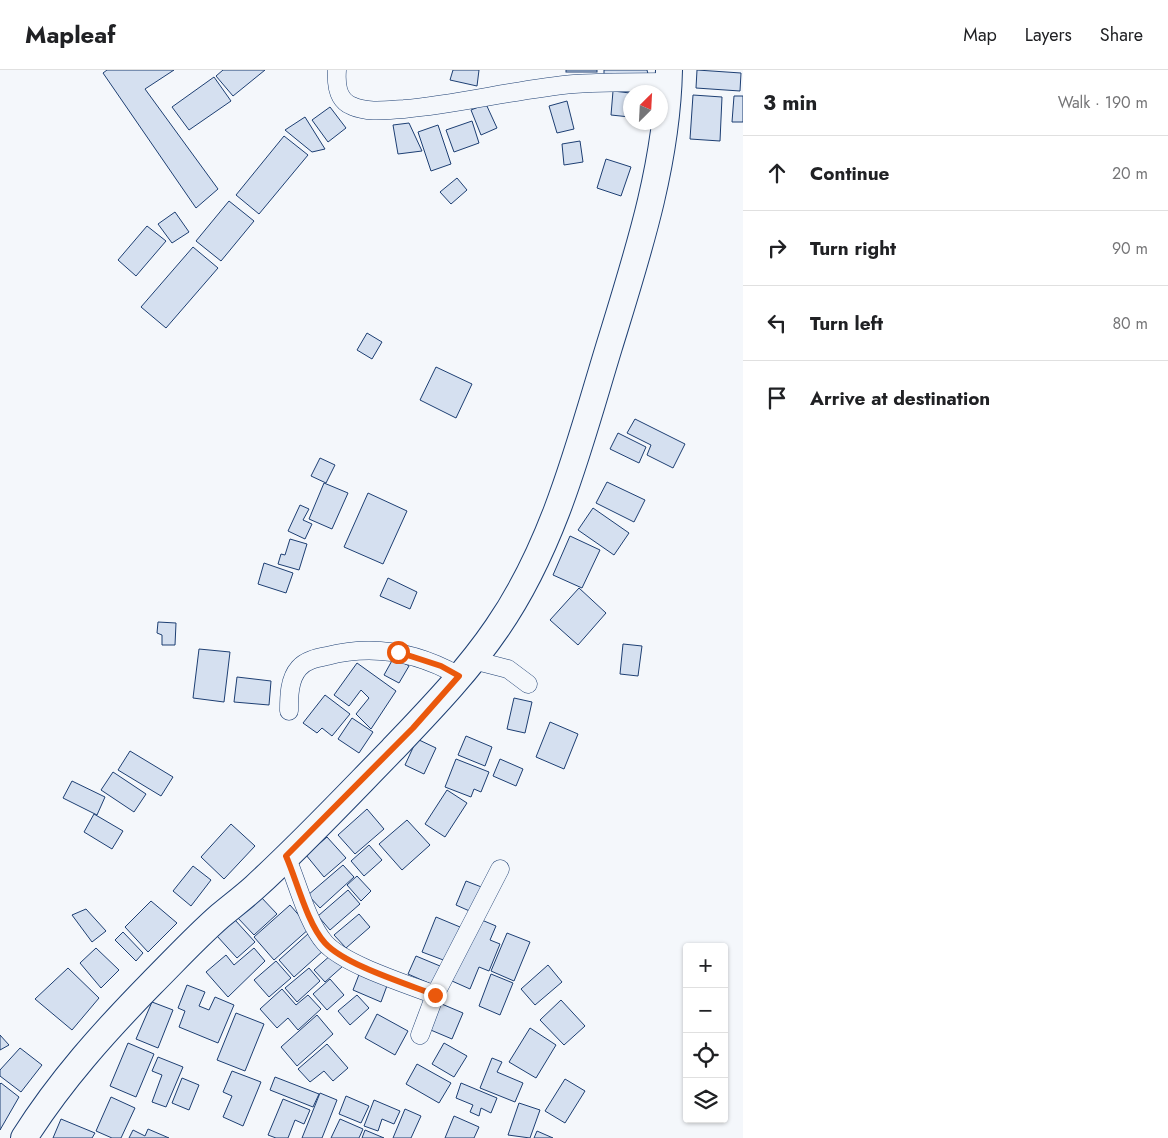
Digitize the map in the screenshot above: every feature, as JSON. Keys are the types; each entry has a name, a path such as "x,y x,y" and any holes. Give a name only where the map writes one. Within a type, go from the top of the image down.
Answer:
{"main road":[{"path":"24,1138 78,1063 128,1009 212,924 255,887 413,728 466,668 498,627 524,584 545,538 576,457 650,206 664,146 669,106 669,76"}],"street":[{"path":"337,70 337,86 343,99 350,105 380,111 476,100 574,84 669,76"},
{"path":"288,711 293,677 300,667 312,659 332,654 373,649 398,652 441,666 508,670 528,684"},
{"path":"286,856 314,923 325,943 339,954 370,969 435,995"},
{"path":"420,1034 435,995 500,869"}],"building":[{"path":"107,70 174,70 145,89 218,189 196,208 103,73"},
{"path":"223,70 265,70 233,96 216,76"},
{"path":"453,70 479,70 477,86 450,80"},
{"path":"566,70 597,70 597,72 566,72"},
{"path":"604,70 647,70 648,74 604,76"},
{"path":"697,70 741,73 740,91 696,88"},
{"path":"214,77 231,101 189,130 172,107"},
{"path":"613,91 623,92 623,116 611,115"},
{"path":"693,95 722,97 720,141 690,139"},
{"path":"734,96 743,96 743,122 732,122"},
{"path":"567,101 574,129 557,133 549,106"},
{"path":"486,104 497,128 481,135 471,110"},
{"path":"330,107 346,128 328,142 312,120"},
{"path":"305,117 325,149 312,152 285,130"},
{"path":"472,121 479,143 454,152 446,130"},
{"path":"409,123 422,151 398,154 393,125"},
{"path":"438,125 451,164 431,171 418,132"},
{"path":"284,136 308,155 259,214 236,195"},
{"path":"580,141 583,162 564,165 562,144"},
{"path":"606,159 631,167 621,196 597,188"},
{"path":"457,178 467,190 451,204 440,192"},
{"path":"229,201 254,221 221,261 196,241"},
{"path":"175,212 189,232 172,243 158,224"},
{"path":"147,226 166,241 136,276 118,260"},
{"path":"193,247 218,268 166,328 141,307"},
{"path":"367,333 382,342 372,359 357,350"},
{"path":"436,367 472,384 456,418 420,400"},
{"path":"635,419 685,444 673,468 647,455 651,445 627,433"},
{"path":"618,433 646,447 639,463 610,449"},
{"path":"320,458 335,465 326,483 311,476"},
{"path":"607,482 645,500 634,522 596,503"},
{"path":"324,483 348,493 332,529 309,519"},
{"path":"368,493 407,511 383,564 344,547"},
{"path":"300,505 309,509 303,520 312,524 305,539 288,531"},
{"path":"593,508 629,533 614,555 578,530"},
{"path":"570,536 600,550 582,588 553,575"},
{"path":"290,539 307,544 299,570 278,564 281,554 285,555"},
{"path":"264,563 293,573 286,593 258,584"},
{"path":"388,578 417,592 410,609 380,596"},
{"path":"579,588 606,613 578,645 550,620"},
{"path":"158,622 176,623 175,645 162,645 162,635 157,633"},
{"path":"623,644 642,646 638,676 620,674"},
{"path":"199,649 230,652 224,702 193,698"},
{"path":"394,657 409,666 399,683 384,675"},
{"path":"357,663 396,691 371,729 356,714 369,698 361,690 349,706 334,695"},
{"path":"237,677 271,681 269,705 234,702"},
{"path":"325,695 350,714 332,736 322,728 317,733 303,723"},
{"path":"514,698 532,702 525,733 507,729"},
{"path":"352,718 373,732 359,753 338,739"},
{"path":"550,722 578,734 564,769 536,757"},
{"path":"466,736 492,747 485,766 458,755"},
{"path":"417,739 436,748 424,774 405,765"},
{"path":"130,751 173,777 161,796 118,770"},
{"path":"456,759 489,772 481,792 474,789 471,797 445,787"},
{"path":"500,759 523,769 516,786 493,776"},
{"path":"113,772 146,794 134,812 101,790"},
{"path":"72,781 105,797 97,815 63,798"},
{"path":"447,790 467,803 445,837 425,824"},
{"path":"367,809 384,829 355,854 338,835"},
{"path":"94,814 123,831 112,849 84,832"},
{"path":"407,820 430,845 402,870 379,844"},
{"path":"231,824 255,846 224,879 201,857"},
{"path":"327,837 346,858 324,877 306,855"},
{"path":"369,845 382,860 364,876 351,861"},
{"path":"343,865 354,877 320,908 308,895"},
{"path":"193,866 211,880 191,906 173,891"},
{"path":"357,876 371,891 361,901 347,885"},
{"path":"466,881 484,888 474,913 456,905"},
{"path":"348,890 360,904 330,930 318,916"},
{"path":"260,896 277,914 254,935 237,917"},
{"path":"151,901 177,923 148,952 125,927"},
{"path":"290,905 310,928 274,960 254,937"},
{"path":"86,909 106,931 92,942 72,915"},
{"path":"359,914 370,927 346,948 334,935"},
{"path":"436,917 460,927 446,961 422,952"},
{"path":"477,918 496,926 490,940 500,944 489,971 479,967 470,989 452,981"},
{"path":"235,920 255,942 237,958 217,936"},
{"path":"123,932 143,953 136,961 115,940"},
{"path":"309,933 324,950 294,977 279,960"},
{"path":"507,933 530,942 514,981 491,971"},
{"path":"96,948 119,970 101,988 80,963"},
{"path":"254,948 265,961 228,997 206,972 226,955 234,965"},
{"path":"332,954 343,966 325,982 314,970"},
{"path":"416,956 440,966 433,985 408,974"},
{"path":"276,961 291,978 269,997 254,980"},
{"path":"548,965 562,982 535,1005 521,989"},
{"path":"68,968 99,998 72,1030 35,999"},
{"path":"309,968 320,981 297,1002 285,988"},
{"path":"360,972 388,983 381,1002 353,990"},
{"path":"491,974 513,983 500,1015 479,1006"},
{"path":"330,979 344,995 327,1010 313,994"},
{"path":"187,985 205,992 199,1006 209,1010 215,997 234,1005 218,1043 179,1027 185,1011 178,1008"},
{"path":"282,989 296,1005 308,995 321,1009 298,1030 288,1018 277,1028 260,1009"},
{"path":"357,995 369,1008 350,1025 338,1011"},
{"path":"561,1000 585,1026 564,1045 540,1020"},
{"path":"152,1002 173,1010 158,1048 136,1039"},
{"path":"437,1002 463,1013 452,1039 426,1028"},
{"path":"236,1013 264,1024 245,1071 217,1060"},
{"path":"377,1014 408,1031 395,1055 365,1038"},
{"path":"317,1015 333,1034 297,1066 281,1047"},
{"path":"530,1028 556,1045 536,1078 509,1062"},
{"path":"0,1035 9,1045 0,1050"},
{"path":"128,1043 154,1054 136,1097 110,1086"},
{"path":"444,1043 467,1056 454,1077 432,1064"},
{"path":"327,1044 348,1068 333,1081 324,1071 310,1082 298,1069"},
{"path":"20,1048 42,1065 21,1092 0,1076 0,1070"},
{"path":"158,1057 183,1067 166,1107 152,1102 162,1075 152,1071"},
{"path":"492,1058 502,1062 497,1072 523,1083 515,1102 480,1088"},
{"path":"417,1064 451,1083 439,1103 406,1084"},
{"path":"232,1071 261,1082 243,1126 223,1117 232,1096 223,1092"},
{"path":"275,1077 319,1094 313,1107 270,1090"},
{"path":"182,1078 199,1085 189,1110 172,1103"},
{"path":"565,1079 585,1091 565,1123 545,1111"},
{"path":"461,1083 497,1098 491,1113 481,1108 479,1116 470,1112 473,1105 456,1098"},
{"path":"0,1084 19,1097 0,1130"},
{"path":"320,1093 337,1100 322,1138 302,1138"},
{"path":"346,1096 369,1106 361,1123 339,1114"},
{"path":"111,1097 135,1108 121,1138 112,1138 96,1131"},
{"path":"283,1099 310,1110 304,1124 295,1120 288,1138 276,1138 268,1135"},
{"path":"374,1100 400,1111 394,1124 382,1119 378,1131 364,1126"},
{"path":"519,1103 540,1110 530,1138 508,1135"},
{"path":"405,1109 421,1116 411,1138 393,1138"},
{"path":"454,1116 479,1127 474,1138 445,1138"},
{"path":"61,1119 95,1133 92,1138 53,1138"},
{"path":"340,1119 363,1129 359,1138 331,1138"},
{"path":"148,1129 169,1138 129,1138 133,1130 145,1136"},
{"path":"365,1130 384,1138 362,1138"},
{"path":"537,1131 553,1138 534,1138"}],"route":[{"path":"398,652 441,666 459,676 440,700 286,856 314,923 325,943 339,954 370,969 435,995"}]}
